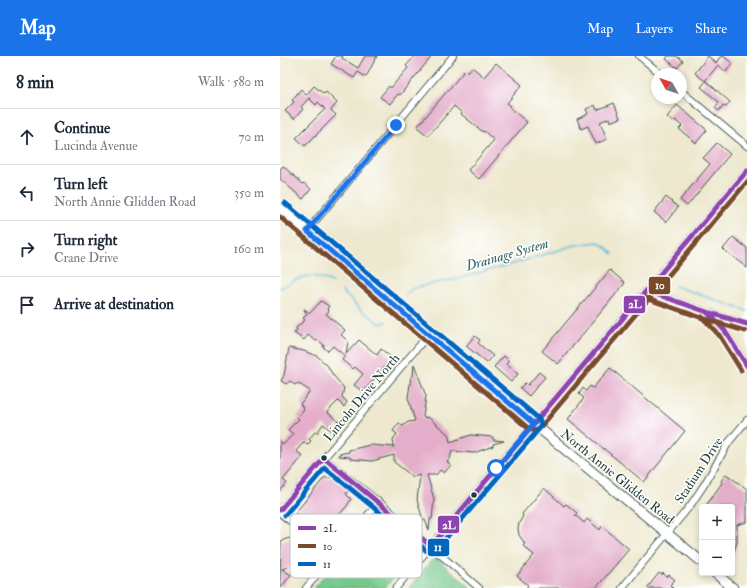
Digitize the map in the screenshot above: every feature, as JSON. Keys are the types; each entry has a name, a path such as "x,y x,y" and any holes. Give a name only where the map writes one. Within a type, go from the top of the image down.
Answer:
{"main road":[{"name":"North Annie Glidden Road","path":"280,208 534,424 668,532 699,559"},
{"path":"719,576 733,588"}],"street":[{"path":"307,231 453,56"},
{"path":"639,56 654,68"},
{"path":"687,96 747,146"},
{"path":"422,557 747,171"},
{"path":"647,291 747,324"},
{"path":"707,312 725,331 747,366"},
{"name":"Lincoln Drive North","path":"280,512 429,334"},
{"name":"Stadium Drive","path":"622,588 690,506 729,442 747,420"},
{"path":"324,458 393,514"},
{"path":"369,514 379,502"},
{"path":"280,512 290,520"},
{"path":"422,538 479,588"},
{"path":"306,588 314,578"},
{"path":"396,588 404,578"}],"green space":[{"path":"381,512 383,514 376,514"},
{"path":"432,560 438,560 471,588 409,588 417,578 422,578 422,572"},
{"path":"322,578 393,578 385,588 314,588"}],"building":[{"path":"336,56 343,56 342,58 358,68 365,56 377,56 366,77 358,72 354,78 331,64"},
{"path":"415,56 432,56 400,95 398,94 390,104 380,97 389,86 391,88 408,68 406,66"},
{"path":"668,56 676,56 683,61 677,68 666,59"},
{"path":"708,56 716,63 721,56 723,56 732,63 726,72 718,65 705,81 695,73"},
{"path":"496,63 522,85 507,103 511,106 510,108 527,122 479,179 468,170 494,140 484,131 483,132 461,114 462,113 454,106 428,136 417,127 465,70 468,73 472,67 484,77"},
{"path":"706,81 730,102 726,107 723,105 719,111 715,108 719,102 701,87"},
{"path":"314,86 324,94 326,92 337,103 331,110 336,115 305,146 296,138 325,109 318,102 316,105 309,98 301,107 303,109 294,119 285,111 294,102 292,100 301,89 306,95"},
{"path":"614,103 620,118 610,122 609,118 600,122 607,139 596,144 588,126 581,129 577,119 588,114 586,109 595,105 597,110"},
{"path":"677,105 707,130 696,143 679,129 682,126 675,120 673,122 667,117"},
{"path":"717,143 730,154 687,206 680,200 710,164 703,158"},
{"path":"283,166 303,184 304,183 311,189 303,199 280,179 280,169"},
{"path":"666,197 678,207 666,222 654,212"},
{"path":"733,237 747,248 747,268 723,249"},
{"path":"610,270 625,283 558,364 542,351"},
{"path":"321,301 329,306 327,309 329,311 326,314 345,330 341,335 348,341 346,354 359,340 377,355 381,349 392,358 363,392 354,385 363,374 355,367 353,369 342,360 345,356 333,346 328,351 318,340 316,341 308,335 304,340 294,333 297,330 296,328 305,320 303,318 307,315 304,309 310,313"},
{"path":"475,336 480,340 478,343 493,356 487,363 466,346"},
{"path":"289,348 304,351 317,356 327,365 344,388 342,397 347,402 344,407 338,401 327,412 339,422 332,431 323,424 317,433 315,432 309,439 311,441 307,445 304,442 296,451 303,456 283,480 287,483 280,491 280,441 284,444 293,434 288,430 299,419 297,417 304,409 300,404 310,391 298,383 295,385 290,381 286,384 281,381 284,375"},
{"path":"504,356 509,361 506,364 518,374 511,382 494,367"},
{"path":"414,364 426,396 423,417 429,418 448,434 450,442 471,435 493,437 493,440 504,441 493,444 493,446 474,453 452,451 450,459 447,462 451,465 444,473 440,470 436,475 427,475 434,499 432,519 430,519 429,530 425,520 423,520 417,500 420,475 413,477 394,462 394,455 372,461 350,459 350,457 339,456 339,454 349,452 349,450 370,445 394,447 393,439 397,434 393,431 399,423 403,426 408,422 415,421 408,398 411,377 413,376"},
{"path":"610,368 685,431 644,482 568,419 584,398 579,394 583,388 586,391 590,386 593,388"},
{"path":"539,372 545,377 529,396 520,388 525,383 528,385"},
{"path":"334,474 351,487 346,494 351,499 340,514 295,513 325,477 328,479"},
{"path":"726,474 747,489 747,522 737,525 737,542 735,548 735,504 707,504 722,483 721,481"},
{"path":"544,488 564,506 566,504 577,513 575,515 584,523 587,519 600,530 602,526 629,549 596,588 526,588 528,585 517,576 534,555 523,546 525,544 519,535 519,523 523,516 522,514"},
{"path":"290,539 290,566 282,569 290,574 290,576 280,588 281,541"},
{"path":"659,573 662,575 663,573 667,577 669,575 675,580 670,585 673,588 647,588"}],"waterway":[{"name":"Drainage System","path":"405,295 412,289 421,286 456,279 520,262 575,245 598,242 613,254"},
{"name":"Drainage System","path":"280,288 300,278 311,276 332,282"},
{"path":"675,286 747,311"},
{"name":"Drainage System","path":"342,291 361,310 380,324 387,322"}],"transit line":[{"name":"2L","path":"422,539 431,546 747,171"},
{"name":"10","path":"280,217 529,429 535,431 539,429 747,182"},
{"name":"11","path":"285,203 539,419 541,424 539,429 434,552 427,551 422,547"},
{"name":"2L","path":"647,291 747,324"},
{"name":"10","path":"645,298 745,331"},
{"name":"2L","path":"707,312 725,331 747,366"},
{"name":"10","path":"702,317 719,335 741,370"},
{"name":"2L","path":"280,510 324,458 392,514"},
{"name":"11","path":"285,515 325,468 382,514"}],"route":[{"path":"396,125 307,231 534,424 496,468"}]}
